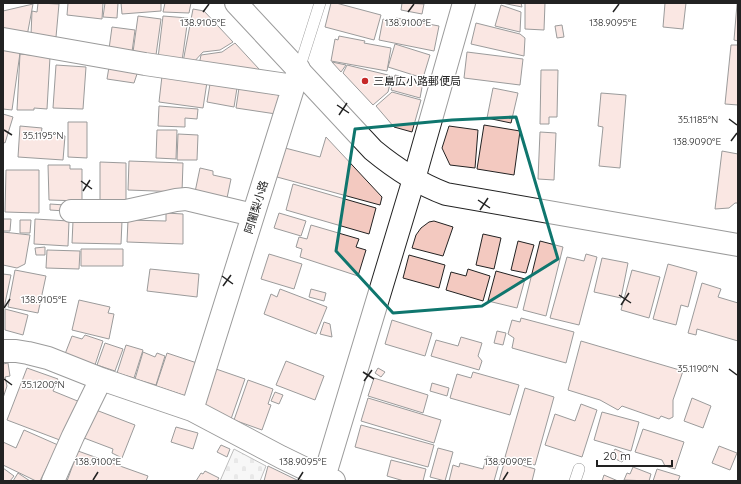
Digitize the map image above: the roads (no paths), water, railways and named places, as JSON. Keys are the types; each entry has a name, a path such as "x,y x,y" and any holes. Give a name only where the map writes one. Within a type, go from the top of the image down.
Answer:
{"street":[{"path":"236,3 296,78 373,150 394,167 428,187 446,194 738,246"},
{"path":"3,351 16,351 48,358 101,379 192,410 327,480 464,3"},
{"path":"3,39 145,64 296,78"},
{"name":"阿闍梨小路","path":"192,410 296,78"},
{"path":"72,211 126,210 186,199 253,215"},
{"path":"53,481 101,379"}],"lane":[{"name":"阿闍梨小路","path":"296,78 320,3"},
{"path":"575,481 578,469"}],"place":[{"name":"三島広小路郵便局","path":"365,81"}]}
